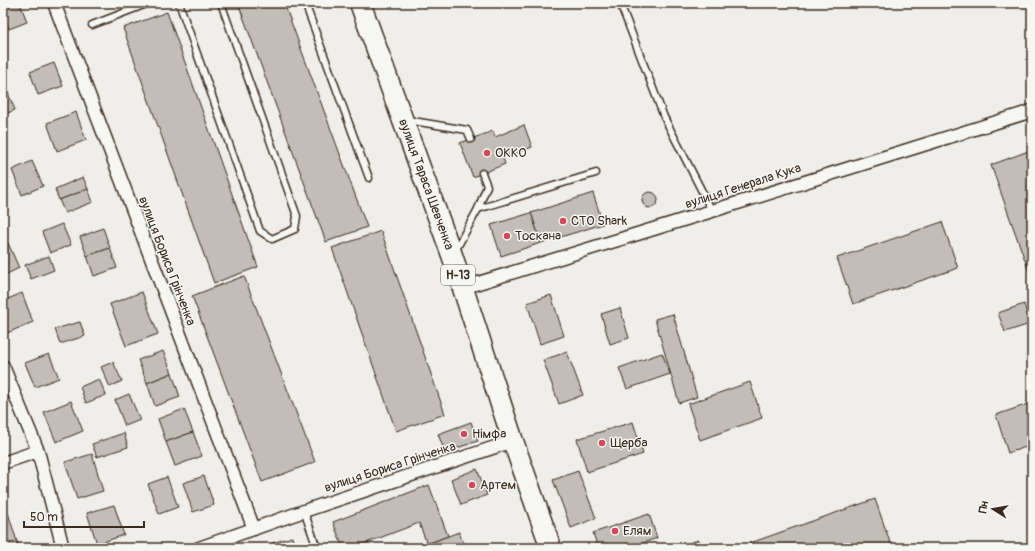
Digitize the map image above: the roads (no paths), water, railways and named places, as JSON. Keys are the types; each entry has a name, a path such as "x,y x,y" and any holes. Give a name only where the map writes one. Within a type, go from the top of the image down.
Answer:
{"main road":[{"name":"вулиця Тараса Шевченка","path":"360,3 452,255 513,441 551,548"}],"street":[{"name":"вулиця Бориса Грінченка","path":"54,3 254,529"},
{"name":"вулиця Генерала Кука","path":"462,288 1032,111"},
{"path":"3,366 38,450 63,548"},
{"name":"вулиця Бориса Грінченка","path":"199,548 513,441"},
{"path":"3,464 38,450"}],"lane":[{"path":"92,25 149,3"},
{"path":"179,3 260,231 272,239 295,229 296,216 222,3"},
{"path":"306,3 369,178"},
{"path":"620,3 664,117 712,211"},
{"path":"402,119 430,125 467,130 471,139"},
{"path":"452,255 478,209 487,186 482,173"},
{"path":"478,209 596,173"},
{"path":"304,511 316,548"}],"place":[{"name":"ОККО","path":"487,153"},
{"name":"СТО Shark","path":"563,221"},
{"name":"Тоскана","path":"507,236"},
{"name":"Німфа","path":"464,434"},
{"name":"Щерба","path":"602,443"},
{"name":"Артем","path":"472,485"},
{"name":"Елям","path":"615,531"}]}
